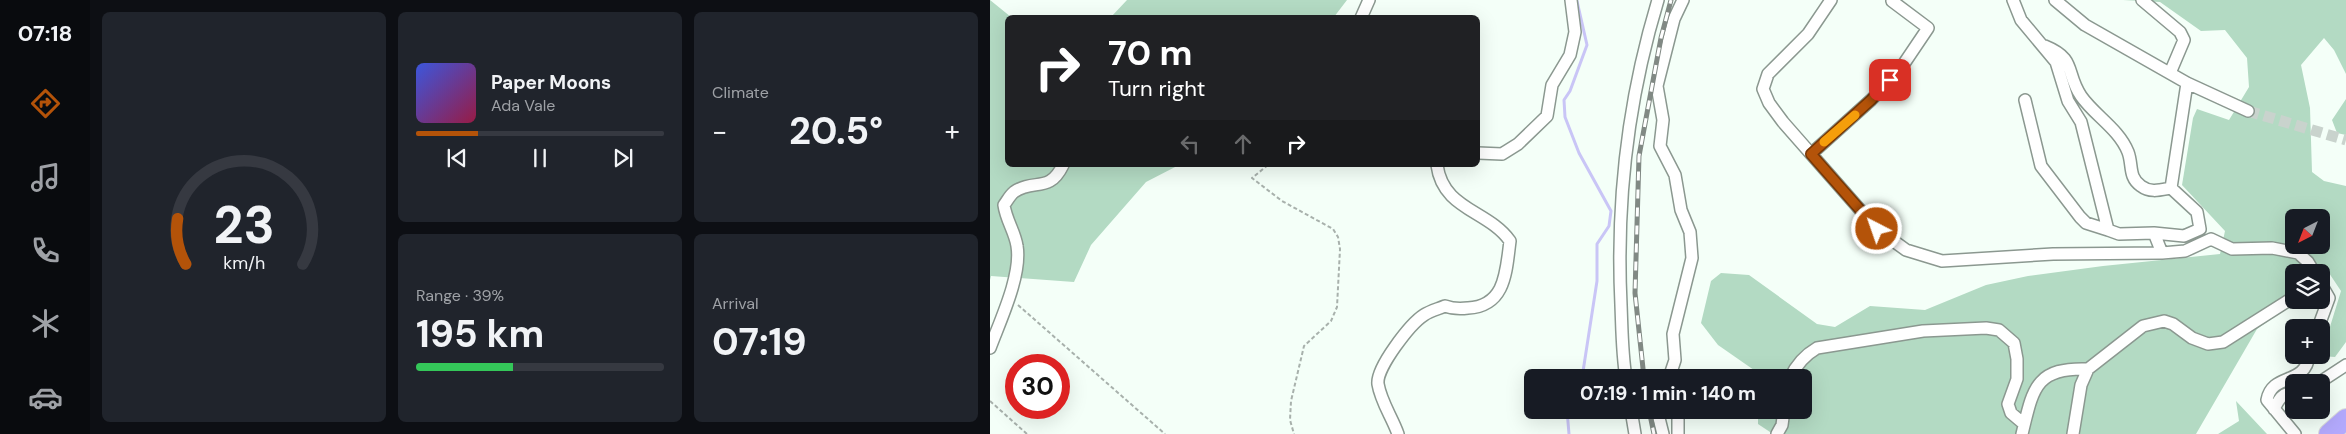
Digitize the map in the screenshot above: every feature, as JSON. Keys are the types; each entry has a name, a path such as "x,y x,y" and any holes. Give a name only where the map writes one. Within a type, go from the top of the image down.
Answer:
{"highway":[{"path":"2329,434 2346,419"}],"street":[{"path":"1362,15 1369,0"},
{"path":"1480,153 1502,154 1518,144 1547,116 1552,85 1570,55 1575,32 1571,0"},
{"path":"1625,369 1620,277 1620,220 1626,147 1644,45 1658,0"},
{"path":"1672,369 1674,360 1673,334 1692,258 1690,232 1681,210 1676,175 1660,146 1663,120 1657,86 1674,19 1683,0"},
{"path":"1831,0 1808,34 1768,74 1763,89 1769,103 1877,229 1906,250 1942,261 2053,254 2162,253 2185,251 2211,239 2232,249 2272,248 2298,253 2309,264"},
{"path":"2013,0 2021,20 2056,62 2068,101 2081,122 2108,230"},
{"path":"2054,0 2085,25 2187,83 2248,111"},
{"path":"2142,0 2180,32 2184,40 2170,73"},
{"path":"1811,154 1871,100 1899,70 1928,28 1892,1"},
{"path":"2025,100 2041,166 2086,223 2118,234 2154,233 2184,236 2200,229 2197,212 2170,188 2149,191 2136,182 2132,177 2128,152 2114,131 2082,97 2064,55 2041,44"},
{"path":"2170,188 2187,83"},
{"path":"990,348 1010,298 1016,270 1017,246 1006,218 1004,205 1013,193 1027,186 1047,183 1057,177 1062,167"},
{"path":"1398,434 1394,422 1384,406 1378,382 1383,366 1412,324 1424,315 1445,306 1454,309 1481,308 1497,297 1506,272 1510,241 1493,222 1475,214 1454,199 1439,179 1437,167"},
{"path":"2154,233 2162,253"},
{"path":"2073,434 2081,384 2088,369 2143,326 2164,321 2173,324 2192,338 2208,344 2223,342 2285,302"},
{"path":"1794,369 1808,353 1817,348 1923,331 1986,328 1999,330 2014,343 2017,359 2017,379 2008,404 2011,413 2023,429"},
{"path":"2295,434 2268,400 2272,387 2300,374 2308,364"},
{"path":"2330,375 2346,365"},
{"path":"2023,429 2034,390 2048,375 2068,368 2088,369"},
{"path":"2277,413 2279,398 2285,396"},
{"path":"1632,419 1635,434"},
{"path":"1659,419 1663,434"},
{"path":"1678,419 1678,434"},
{"path":"1777,434 1783,419"}],"path":[{"path":"1266,167 1252,178 1282,201 1333,229 1338,237 1340,249 1337,307 1331,321 1304,346 1291,401 1290,420 1294,434"},
{"path":"1010,298 1165,434"},
{"path":"990,401 1027,434"}],"green space":[{"path":"990,0 1009,15 1005,15 1005,167 1175,167 1146,182 1091,245 1074,282 991,276 990,280"},
{"path":"1127,0 1347,0 1336,15 1113,15"},
{"path":"2123,0 2346,0 2346,74 2334,50 2324,38 2301,65 2310,108 2312,172 2324,181 2346,186 2346,342 2335,357 2330,357 2330,327 2341,291 2330,274 2330,264 2285,264 2285,309 2257,329 2196,434 1773,434 1758,424 1758,419 1812,419 1812,369 1752,369 1718,345 1701,323 1711,281 1721,273 1749,275 1817,324 1835,327 1870,306 1925,310 1986,285 2028,276 2220,254 2225,231 2182,185 2193,118 2197,109 2229,120 2249,87 2247,58 2225,30 2201,31 2160,2"},
{"path":"2346,99 2346,135 2337,133 2332,120"},
{"path":"2236,401 2267,434 2218,434 2239,421"}],"waterway":[{"path":"1577,1 1587,45 1570,91 1564,100 1565,117 1579,153 1611,211 1609,226 1597,244 1597,281 1583,369"},
{"path":"1568,419 1569,434"}],"tunnel":[{"path":"2248,111 2346,140"}],"railway":[{"path":"1643,369 1635,293 1639,156 1661,38 1671,0"},
{"path":"1651,419 1654,434"}],"slow traffic":[{"path":"1824,142 1855,115"}],"route":[{"path":"1877,229 1811,154 1871,100 1890,80"}]}
